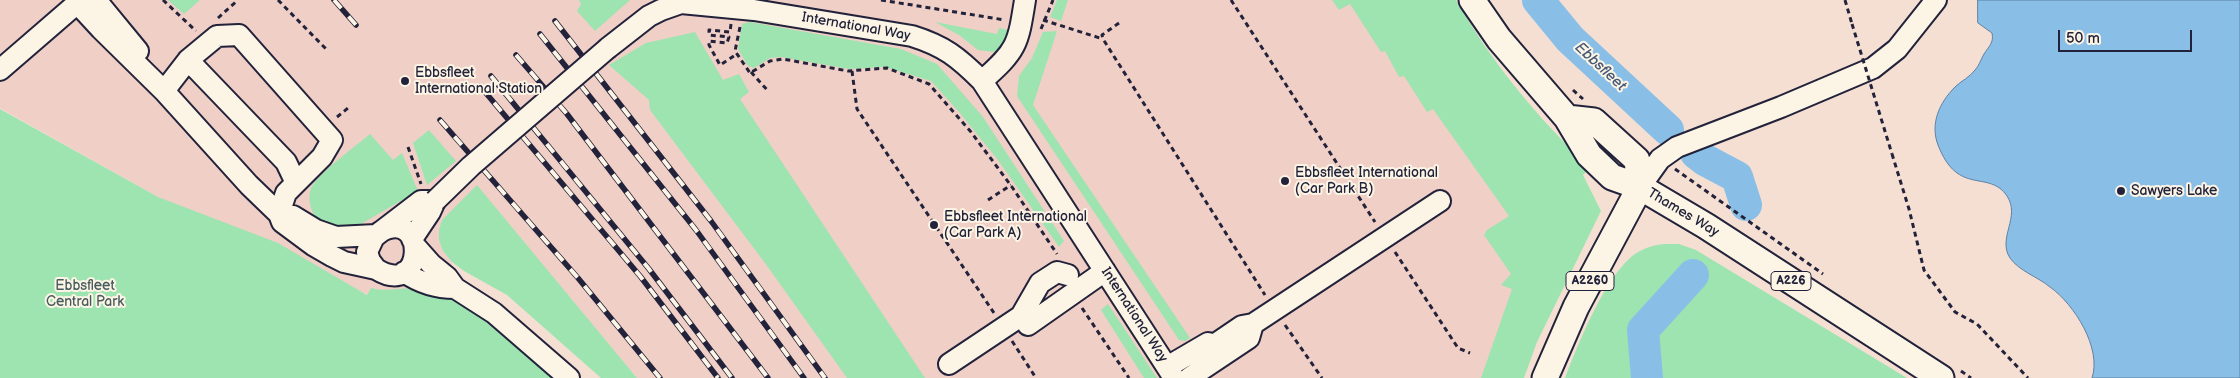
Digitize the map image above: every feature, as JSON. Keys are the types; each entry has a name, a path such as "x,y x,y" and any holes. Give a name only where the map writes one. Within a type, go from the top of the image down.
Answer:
{"main road":[{"path":"1472,0 1499,39 1567,118 1594,121 1637,160 1640,187"},
{"name":"Thames Way","path":"1640,187 1947,372"},
{"name":"A2260","path":"1545,378 1576,307 1640,187"}],"street":[{"path":"982,81 1014,49 1025,0"},
{"path":"1640,187 1660,159 1677,147 1781,107 1873,68 1902,44 1936,0"},
{"path":"0,70 84,1 100,29 162,89 249,185 279,214 282,222 327,254 344,262 376,269 392,275 404,272 416,281 440,288 455,288"},
{"name":"International Way","path":"378,233 471,166 608,48 640,23 661,10 682,3 725,6 912,36 936,44 949,52 982,81 1171,372"},
{"path":"162,89 188,60 217,36 239,35 332,140 322,157 286,193 279,214"},
{"path":"188,60 286,162 296,183"},
{"name":"International Way","path":"404,272 414,261 414,243 430,212 430,197"},
{"path":"1171,372 1208,343 1214,345 1242,326 1253,324 1384,236 1440,201"},
{"path":"279,214 295,216 316,230 336,237 378,233"},
{"path":"376,269 370,261 369,244 378,233 389,227 397,227 404,230 431,264 447,277 455,288 494,313 569,378"},
{"path":"949,364 1051,298 1066,284 1101,264"},
{"path":"1189,378 1250,338 1253,324"}],"path":[{"path":"163,0 200,34"},
{"path":"212,23 238,0"},
{"path":"278,0 327,50"},
{"path":"882,0 1007,20 1009,12"},
{"path":"1039,34 1053,0"},
{"path":"1231,0 1458,348 1470,353"},
{"path":"1845,0 1909,209 1924,270 1954,312 1977,324 2028,378"},
{"path":"1035,18 1103,39"},
{"path":"732,19 730,32 709,30 708,35 729,37 728,43 709,41 709,45 720,65 737,54"},
{"path":"1119,24 1102,35 1103,39 1275,310 1322,378"},
{"path":"740,26 735,49 737,54 750,73 769,92"},
{"path":"751,72 770,61 783,59 852,71 887,68 929,84 971,132 1011,185 1062,262 1066,284 1129,378"},
{"path":"852,71 857,108 1036,378"},
{"path":"408,147 421,184 430,197"},
{"path":"1673,168 1825,276"},
{"path":"988,200 1011,185"},
{"path":"1947,372 1971,378"}],"shaded area":[{"path":"0,0 1387,0 1546,215 1486,378 637,378 477,186 442,220 439,229 439,240 452,262 441,316 371,296 158,197 0,108"}],"green space":[{"path":"168,0 200,0 184,14"},
{"path":"579,0 630,0 595,31 577,11 581,4"},
{"path":"1057,0 1068,0 1061,21 1050,17"},
{"path":"1332,0 1456,0 1500,67 1534,109 1590,168 1583,175 1601,211 1537,342 1524,378 1481,378 1512,289 1501,285 1511,274 1484,235 1487,230 1509,216 1433,109 1427,112 1404,76 1399,77 1385,51 1381,52 1350,4 1339,10"},
{"path":"750,22 901,49 937,64 983,117 1064,241 1059,247 998,160 931,81 885,67 849,69 781,57 770,58 754,68 748,66 738,49 742,24"},
{"path":"935,22 997,34 999,28 1013,31 1007,43 994,52 978,50 959,35"},
{"path":"1057,31 1033,105 1190,338 1185,341 1179,340 1017,96 1019,76 1032,58 1043,32"},
{"path":"695,32 723,80 739,74 749,92 740,99 925,378 847,378 765,263 650,110 649,100 609,65 646,43"},
{"name":"Ebbsfleet Central Park","path":"0,109 158,197 278,243 367,295 371,288 387,290 417,288 458,300 487,319 553,378 0,378"},
{"path":"429,130 456,161 427,185 413,143"},
{"path":"370,134 393,160 402,153 418,191 348,230 318,222 313,214 309,197 314,182 328,168"},
{"path":"477,185 637,378 601,378 507,295 464,271 452,262 443,251 439,240 439,229 442,220"},
{"path":"1679,244 1696,250 1907,378 1565,378 1592,314 1610,282 1630,258 1638,252 1651,246"},
{"path":"1108,304 1157,378 1144,378 1101,310"}],"water":[{"name":"Sawyers Lake","path":"1978,0 2240,0 2240,378 2092,378 2093,354 2084,328 2076,315 2059,295 2045,283 2018,267 2010,258 2006,243 2012,212 2007,196 2000,188 1964,177 1955,171 1946,161 1938,145 1935,129 1940,107 1949,93 1971,75 1992,42 1992,33 1978,23"}],"waterway":[{"name":"Ebbsfleet","path":"1538,0 1570,39 1668,130"},
{"name":"Ebbsfleet","path":"1696,153 1737,177 1746,205"},
{"name":"Ebbsfleet","path":"1647,378 1643,330 1693,275"}],"railway":[{"path":"334,0 356,25"},
{"path":"555,21 711,221 825,378"},
{"path":"540,34 696,230 804,378"},
{"path":"516,55 567,114 768,378"},
{"path":"491,76 649,269 732,378"},
{"path":"480,86 640,276 718,378"},
{"path":"440,120 578,278 660,378"}],"place":[{"name":"Ebbsfleet International Station","path":"405,81"},
{"name":"Ebbsfleet International (Car Park B)","path":"1285,181"},
{"name":"Sawyers Lake","path":"2121,191"},
{"name":"Ebbsfleet International (Car Park A)","path":"934,225"}]}
